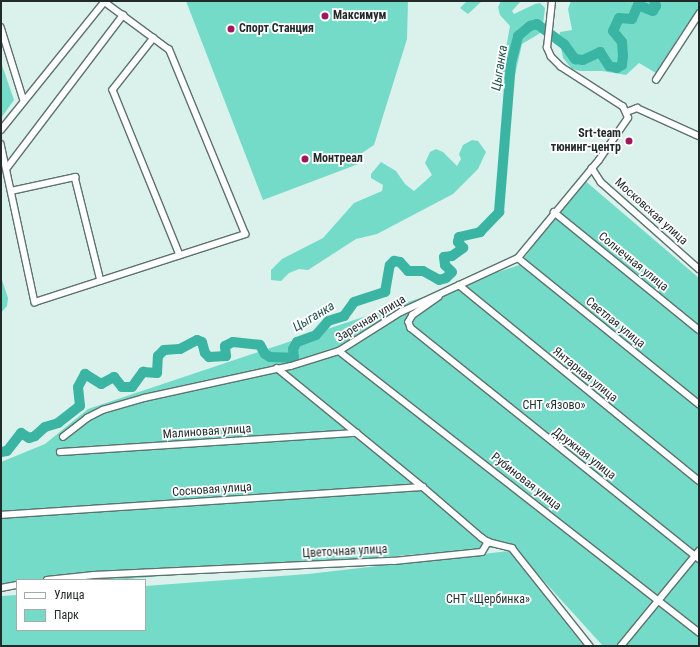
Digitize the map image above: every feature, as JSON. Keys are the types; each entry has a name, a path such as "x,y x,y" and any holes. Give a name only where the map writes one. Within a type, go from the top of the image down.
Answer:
{"street":[{"path":"1,130 105,1 154,38 172,56 245,234 35,302 1,144"},
{"path":"552,1 547,48 551,57 561,67 615,101 627,115 637,108 699,136"},
{"path":"656,80 699,14"},
{"path":"6,168 123,15"},
{"path":"1,27 24,101"},
{"path":"154,38 113,90 180,255"},
{"name":"Заречная улица","path":"63,437 86,418 103,410 144,398 277,368 339,351 401,312 518,258 554,212 592,168 627,115"},
{"name":"Московская улица","path":"592,168 601,182 699,269"},
{"path":"11,191 75,177 101,280"},
{"name":"Солнечная улица","path":"554,212 699,330"},
{"name":"Светлая улица","path":"518,258 699,404"},
{"name":"Янтарная улица","path":"459,285 699,480"},
{"name":"Дружная улица","path":"452,288 413,315 409,322 411,328 698,555"},
{"name":"Рубиновая улица","path":"339,351 659,599 699,632"},
{"path":"277,368 424,487 488,542 512,548 590,646"},
{"name":"Малиновая улица","path":"60,452 356,433"},
{"name":"Сосновая улица","path":"1,515 424,487"},
{"name":"Цветочная улица","path":"56,579 94,575 394,561 482,552 488,542"},
{"path":"622,646 659,599 698,555"},
{"path":"1,588 16,585"}],"green space":[{"path":"186,1 408,1 407,39 374,145 362,153 361,163 263,200"},
{"path":"467,1 482,1 468,14 460,8"},
{"path":"501,1 521,1 512,11 514,14 540,3 545,8 542,32 522,44 515,75 504,80 501,76 510,26 500,15 498,7"},
{"path":"571,1 699,1 699,17 693,19 682,32 656,73 639,63 626,75 602,71 580,71 572,69 563,58 559,37 560,32 572,30 568,9"},
{"path":"1,62 14,100 1,118"},
{"path":"472,140 478,141 486,152 478,169 453,194 377,234 356,239 308,270 299,269 289,273 281,281 271,280 271,270 282,259 323,238 354,203 382,191 383,185 371,178 371,174 381,162 396,171 405,184 414,191 432,175 425,163 430,152 436,149 443,152 457,166 461,159 459,154 463,145"},
{"name":"СНТ «Язово»","path":"583,179 699,278 699,646 603,646 512,546 128,579 16,579 16,589 1,590 1,462 45,444 88,409 519,265"},
{"path":"1,277 8,298 7,306 1,313"},
{"name":"СНТ «Щербинка»","path":"509,551 584,646 1,646 1,596 16,595 16,631 146,631 146,586 308,574"}],"waterway":[{"name":"Цыганка","path":"1,452 7,451 21,433 29,438 35,436 45,427 58,423 80,406 78,387 85,374 101,384 114,377 122,387 132,387 143,372 157,373 158,356 164,350 180,349 197,340 202,342 205,353 209,357 226,356 225,346 233,342 260,345 265,354 270,357 294,358 293,349 297,342 316,335 328,321 344,316 354,302 385,292 390,265 394,261 400,262 408,271 423,271 439,280 446,278 452,272 445,265 444,257 452,256 463,248 458,242 459,237 480,232 499,212 511,63 518,36 530,26 537,24 564,44 575,59 583,60 600,52 609,66 617,68 622,65 623,56 622,42 613,31 619,18 632,19 638,5 653,11 656,6 654,1"}],"place":[{"name":"Максимум","path":"325,16"},
{"name":"Спорт Станция","path":"231,29"},
{"name":"Srt-team тюнинг-центр","path":"629,141"},
{"name":"Монтреал","path":"305,159"}]}
